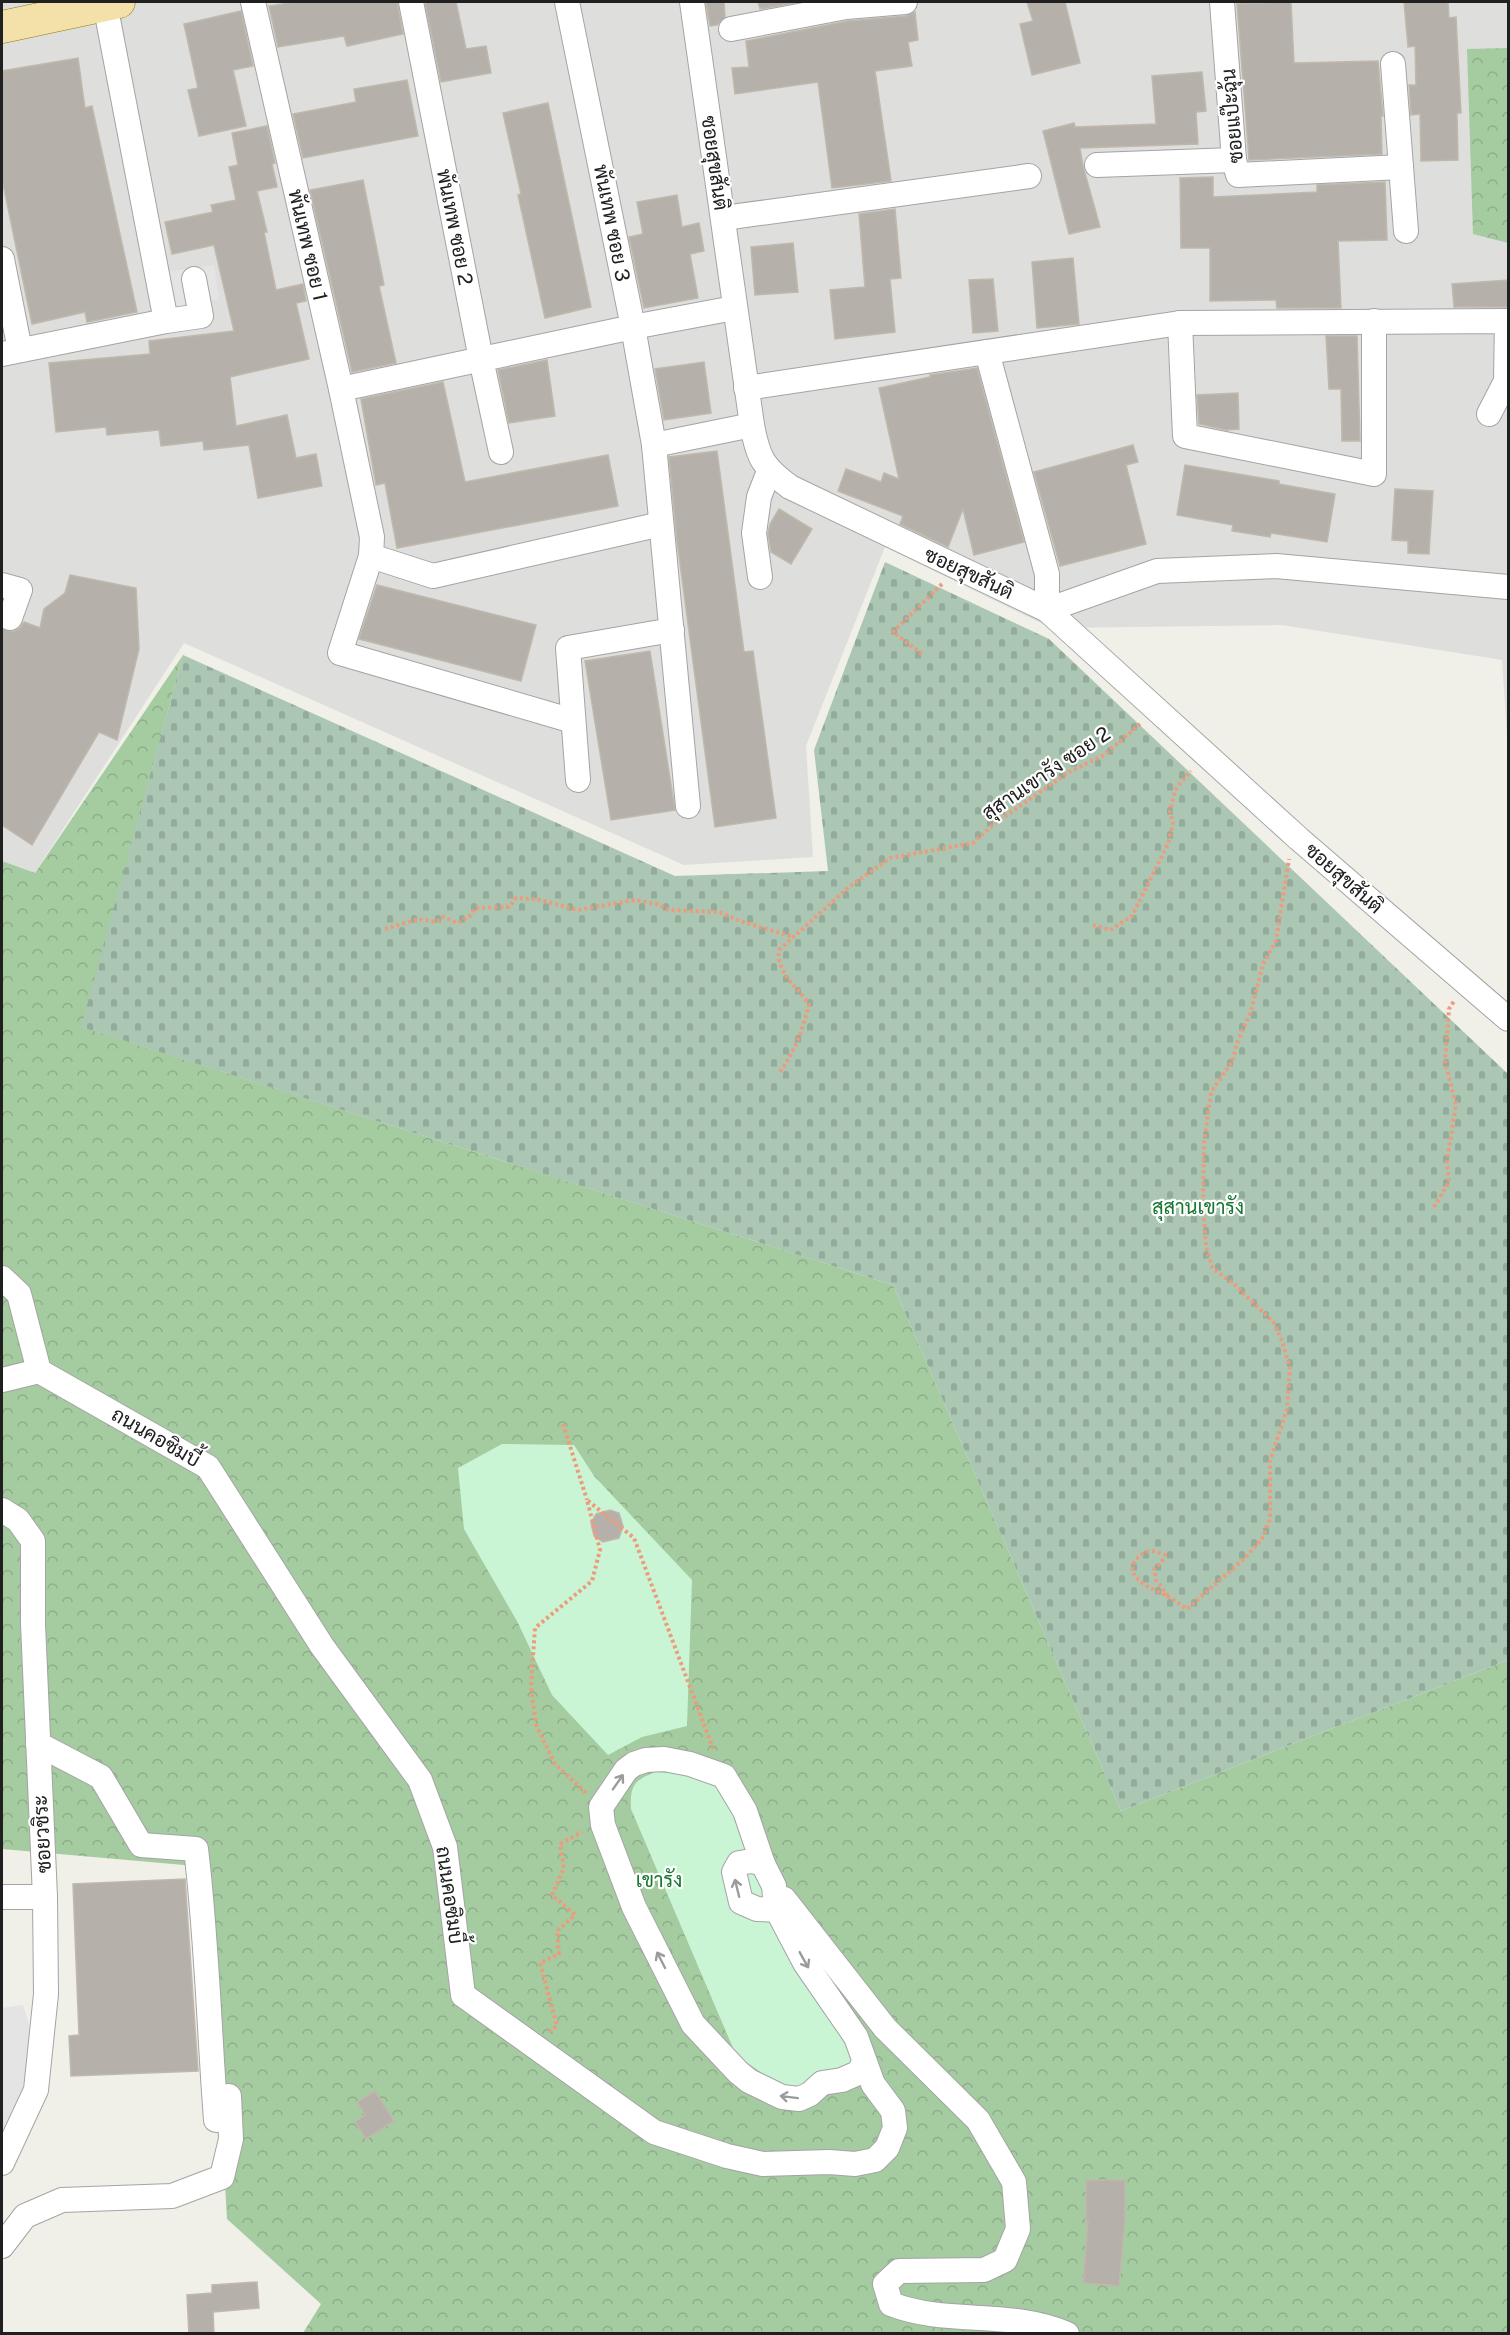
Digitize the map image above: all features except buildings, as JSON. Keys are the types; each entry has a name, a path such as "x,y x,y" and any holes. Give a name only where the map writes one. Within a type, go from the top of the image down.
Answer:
{"main road":[{"path":"2,27 112,3"}],"street":[{"name":"พันเทพ ซอย 1","path":"253,2 341,389 372,537 370,556 340,653 573,721"},
{"name":"พันเทพ ซอย 2","path":"411,2 501,452"},
{"name":"พันเทพ ซอย 3","path":"567,2 633,327 654,445 688,806"},
{"name":"ซอยสุขสันติ","path":"692,2 752,425 756,447 769,471 790,487 1047,610 1299,839 1509,1019"},
{"path":"731,28 846,4 905,2"},
{"name":"ซอยแป๊ะฉุ้น","path":"1222,2 1234,160 1238,176 1401,167"},
{"path":"112,3 166,321"},
{"path":"1393,64 1406,231"},
{"path":"1097,165 1234,160"},
{"path":"724,218 1029,176"},
{"path":"2,259 11,352 201,316 195,279"},
{"path":"341,389 734,308"},
{"path":"1180,323 1185,436 1374,474 1374,321"},
{"path":"746,388 1180,323 1508,321 1506,381 1489,414"},
{"path":"987,352 1047,574 1047,610 1157,571 1276,566 1509,586"},
{"path":"654,445 752,425"},
{"path":"760,577 754,533 759,497 769,471"},
{"path":"370,556 434,576 661,524"},
{"path":"2,585 20,590 10,618"},
{"path":"578,780 568,648 672,630"},
{"path":"2,1278 19,1294 39,1371 2,1380"},
{"name":"ถนนคอซิมบี้","path":"39,1371 208,1467 322,1646 420,1780 445,1847 462,1995 654,2132 727,2157 763,2164 829,2162 855,2164 876,2160 887,2148 894,2128 893,2111 873,2084"},
{"name":"ซอยวชิระ","path":"2,1510 18,1520 33,1541 33,1624 45,1897 46,1994 36,2090 2,2163"},
{"path":"38,1744 101,1777 141,1845 196,1849 204,1910 209,2031 216,2120"},
{"path":"842,2080 873,2084 864,2060 855,2037 805,1963 781,1901 763,1864 745,1811 724,1776 664,1759 646,1760 626,1770 601,1807 603,1826 634,1907 693,2024 744,2077 782,2097 799,2099 810,2094 822,2083 842,2080 860,2072 864,2060"},
{"path":"763,1864 752,1861 738,1863 734,1872 741,1902 757,1909 781,1901"},
{"path":"2,1897 45,1897"},
{"path":"781,1901 885,2028 978,2120 1014,2182 1018,2229 1005,2260 984,2270 899,2271 885,2284 891,2304 912,2312 999,2317 1038,2324 1067,2334"},
{"path":"2,2246 25,2216 62,2200 172,2196 222,2177 231,2139 227,2055"}],"path":[{"path":"922,654 893,632 959,568"},
{"name":"สุสานเขารัง ซอย 2","path":"780,1072 791,1056 809,1004 785,975 777,961 779,950 849,887 890,858 973,843 1003,818 1069,772 1104,755 1156,708"},
{"path":"1093,925 1110,930 1132,916 1168,844 1173,823 1170,811 1176,789 1205,754"},
{"path":"1168,1596 1156,1580 1154,1569 1165,1555 1155,1550 1144,1553 1135,1562 1134,1571 1138,1581 1168,1596 1187,1609 1245,1558 1262,1539 1270,1519 1270,1461 1287,1409 1290,1368 1274,1323 1233,1283 1213,1269 1206,1247 1204,1143 1211,1092 1232,1062 1237,1043 1251,1011 1263,964 1276,941 1289,857 1299,839"},
{"path":"385,929 418,920 436,922 443,917 458,923 471,915 475,908 509,907 516,898 536,899 578,910 634,900 657,904 669,910 719,912 740,921 794,937"},
{"path":"1434,1207 1449,1182 1447,1161 1455,1105 1445,1061 1449,1009 1465,981"},
{"path":"563,1424 600,1550 592,1581 535,1628 531,1686 536,1725 555,1764 601,1807"},
{"path":"587,1500 634,1538 724,1776"},
{"path":"532,2045 557,2026 540,1963 559,1954 557,1930 575,1915 552,1895 564,1868 560,1844 588,1828"}],"shaded area":[{"path":"2,2 1508,2 1508,751 1502,660 1282,625 1051,628 885,547 806,746 813,857 684,865 184,643 34,874 2,861"},
{"path":"214,265 219,299 171,307 164,272"},
{"path":"23,2005 29,2023 30,2081 2,2142 2,2008"}],"green space":[{"path":"1508,48 1508,243 1473,234 1467,49"},
{"name":"สุสานเขารัง","path":"885,562 1049,639 1508,1074 1508,1660 1121,1811 893,1285 81,1027 183,655 675,876 828,871 814,750"},
{"name":"เขารัง","path":"183,655 82,1027 893,1285 1121,1811 1508,1660 1508,2333 303,2333 321,2304 227,2219 207,1867 2,1849 2,861 35,873"},
{"path":"502,1444 574,1445 594,1476 692,1580 687,1726 642,1737 608,1755 552,1695 518,1623 464,1529 458,1468"},
{"path":"655,1772 694,1776 711,1783 728,1796 846,2035 855,2069 823,2070 799,2088 785,2089 736,2055 631,1809 634,1785"}]}
